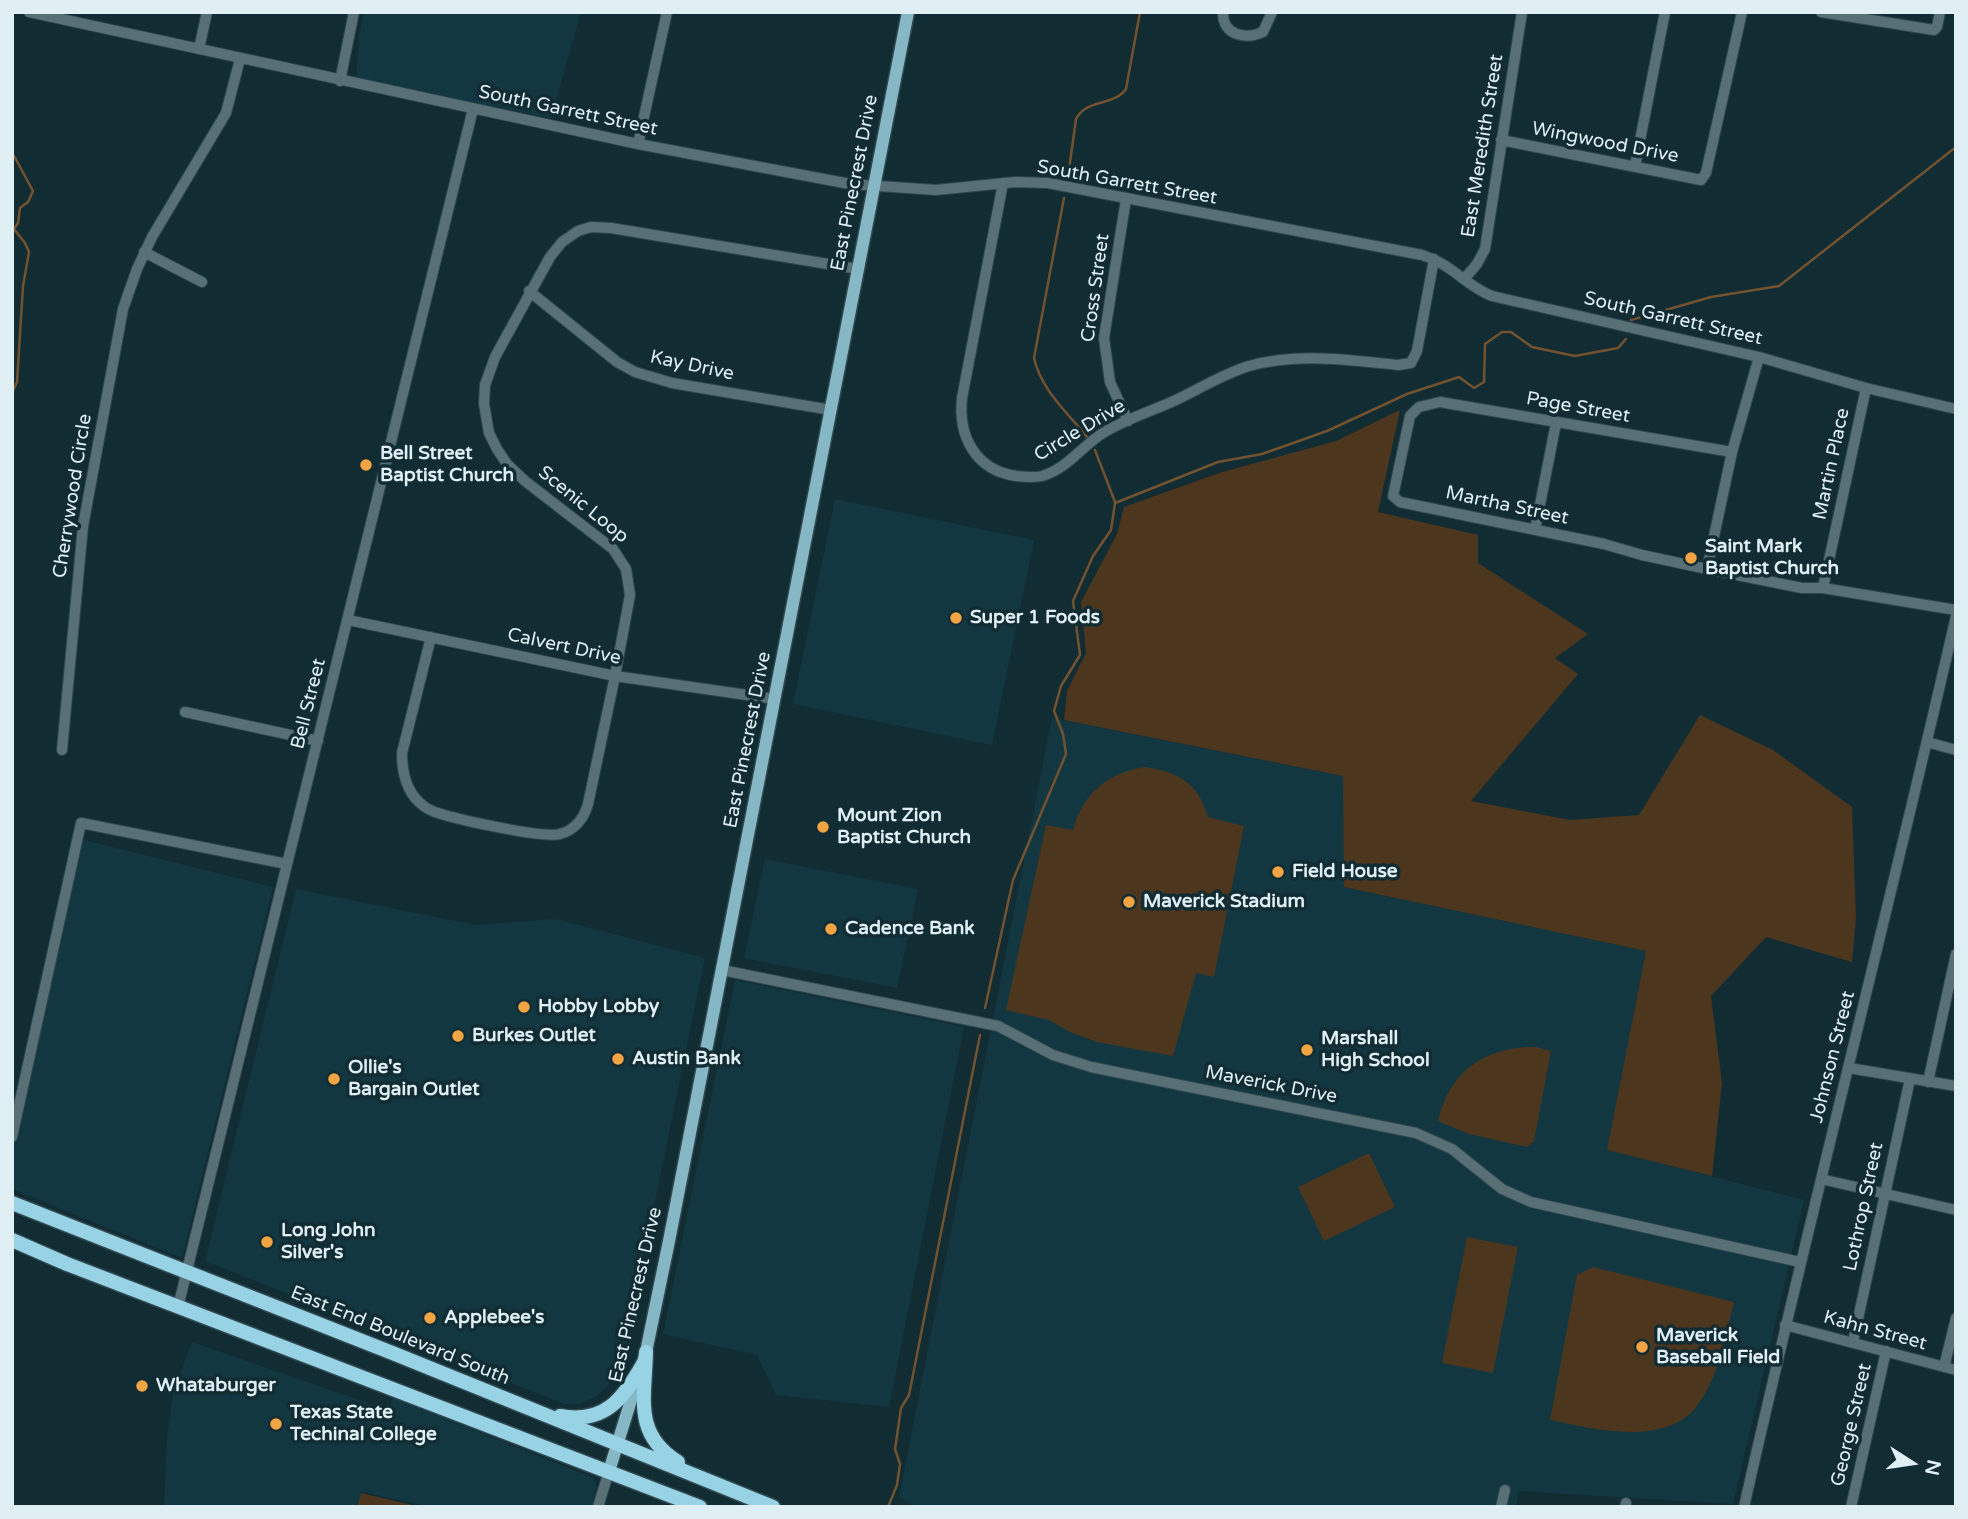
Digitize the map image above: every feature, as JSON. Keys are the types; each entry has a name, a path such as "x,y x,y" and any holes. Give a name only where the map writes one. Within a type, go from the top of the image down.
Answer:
{"highway":[{"name":"East End Boulevard South","path":"12,1203 773,1507"},
{"path":"12,1240 178,1307 700,1507"},
{"path":"535,1410 576,1418 599,1414 619,1399 645,1358"},
{"path":"645,1358 645,1412 652,1440 666,1455 703,1478"}],"main road":[{"name":"East Pinecrest Drive","path":"609,1471 645,1358 908,12"}],"street":[{"name":"South Garrett Street","path":"29,12 638,144 850,184 936,190 1003,183 1048,183 1422,255 1449,266 1492,296 1759,356 1866,388 1956,410"},
{"path":"199,49 207,12"},
{"path":"340,81 354,12"},
{"path":"638,144 667,12"},
{"path":"1223,12 1225,25 1232,32 1247,36 1263,32 1272,12"},
{"name":"East Meredith Street","path":"1465,278 1485,249 1522,12"},
{"path":"1635,166 1665,12"},
{"name":"Wingwood Drive","path":"1501,140 1701,180 1706,173 1742,12"},
{"path":"1821,12 1936,29 1940,12"},
{"name":"Cherrywood Circle","path":"62,750 85,513 123,309 144,252 221,125 230,103 240,59"},
{"name":"Bell Street","path":"178,1307 473,109"},
{"name":"Circle Drive","path":"1003,183 962,398 961,419 968,444 979,460 997,472 1034,477 1058,468 1098,436 1225,375 1268,362 1300,358 1404,365 1411,363 1418,351 1434,259"},
{"name":"Cross Street","path":"1126,198 1104,338 1110,382 1128,421"},
{"name":"Scenic Loop","path":"431,637 402,762 405,781 416,800 433,812 547,836 575,827 588,804 615,676 629,595 628,575 621,558 613,548 507,464 496,449 487,424 484,395 491,366 529,292 555,249 578,231 592,227 859,269"},
{"path":"144,252 202,282"},
{"name":"Kay Drive","path":"529,292 617,362 644,375 672,383 831,410"},
{"path":"1707,569 1732,452 1759,356"},
{"name":"Martin Place","path":"1823,589 1866,388"},
{"name":"Page Street","path":"1419,407 1447,402 1732,452"},
{"name":"Martha Street","path":"1419,407 1408,421 1393,493 1396,500 1802,588 1956,610"},
{"path":"1535,530 1556,423"},
{"name":"Johnson Street","path":"1744,1507 1785,1325 1956,616"},
{"name":"Calvert Drive","path":"348,620 615,676 775,699"},
{"path":"185,712 318,741"},
{"path":"1927,742 1956,750"},
{"path":"12,1137 81,823 287,864"},
{"path":"1928,1082 1956,954"},
{"name":"Maverick Drive","path":"722,970 998,1026 1053,1055 1091,1067 1416,1133 1452,1149 1502,1189 1531,1202 1800,1262"},
{"path":"1849,1068 1956,1086"},
{"name":"Lothrop Street","path":"1853,1342 1910,1079"},
{"path":"1821,1179 1956,1210"},
{"path":"1944,1367 1956,1318"},
{"name":"Kahn Street","path":"1785,1325 1956,1370"},
{"name":"George Street","path":"1851,1507 1886,1351"},
{"path":"598,1507 609,1471"},
{"path":"1501,1507 1505,1490"}],"shaded area":[{"path":"364,12 581,12 551,118 356,79"},
{"path":"1400,410 1378,512 1478,535 1478,563 1588,634 1555,658 1578,674 1471,801 1570,820 1639,815 1700,715 1773,750 1852,807 1856,918 1852,962 1766,937 1711,996 1722,1083 1712,1176 1607,1150 1646,951 1344,887 1343,776 1064,720 1067,691 1086,653 1081,602 1117,534 1124,507 1219,473 1336,441"},
{"path":"835,499 1034,540 992,745 793,704"},
{"name":"Marshall High School","path":"1052,718 1344,776 1344,887 1646,951 1608,1150 1804,1200 1733,1504 1519,1491 1516,1507 916,1507 899,1497"},
{"name":"Maverick Stadium","path":"1145,767 1168,772 1186,781 1199,796 1208,817 1244,826 1214,977 1196,973 1173,1056 1097,1042 1070,1032 1049,1020 1006,1010 1046,825 1073,830 1083,806 1099,787 1120,774"},
{"path":"80,839 273,887 182,1258 12,1189 12,1119"},
{"path":"765,859 918,889 897,988 744,958"},
{"path":"296,889 475,925 556,919 705,958 621,1366 617,1376 597,1396 580,1404 564,1404 205,1261"},
{"path":"735,980 964,1027 889,1407 776,1395 757,1355 663,1334"},
{"path":"1536,1047 1551,1051 1534,1141 1527,1147 1469,1134 1438,1121 1451,1088 1472,1065 1501,1051"},
{"path":"1369,1153 1395,1207 1324,1241 1298,1187"},
{"path":"1467,1237 1518,1247 1493,1373 1442,1363"},
{"name":"Maverick Baseball Field","path":"1593,1267 1734,1302 1710,1383 1696,1407 1683,1419 1666,1427 1627,1432 1550,1420 1577,1275"},
{"name":"Texas State Techinal College","path":"192,1342 388,1410 393,1398 594,1478 597,1487 592,1507 432,1507 362,1492 357,1507 164,1507 167,1438 173,1393"},
{"path":"361,1493 421,1507 357,1507"}],"waterway":[{"path":"1068,177 1076,119 1087,108 1121,95 1126,89 1140,12"},
{"path":"1631,320 1711,297 1779,286 1956,147"},
{"path":"12,152 33,191 28,202 20,208 18,223 14,229 29,252 23,286 17,382 12,393"},
{"path":"1064,198 1034,358 1049,391 1087,437"},
{"path":"985,1008 1013,880 1066,754 1063,734 1054,711 1061,686 1080,655 1073,601 1093,556 1111,530 1115,503 1218,462 1262,454 1327,431 1407,394 1459,377 1474,388 1484,382 1485,344 1502,332 1511,332 1532,347 1575,356 1618,348 1626,339"},
{"path":"1095,450 1115,502"},
{"path":"888,1507 897,1485 900,1464 895,1449 901,1408 909,1395 980,1035"}],"place":[{"name":"Bell Street Baptist Church","path":"366,465"},
{"name":"Saint Mark Baptist Church","path":"1691,558"},
{"name":"Super 1 Foods","path":"956,618"},
{"name":"Mount Zion Baptist Church","path":"823,827"},
{"name":"Field House","path":"1278,872"},
{"name":"Maverick Stadium","path":"1129,902"},
{"name":"Cadence Bank","path":"831,929"},
{"name":"Hobby Lobby","path":"524,1007"},
{"name":"Burkes Outlet","path":"458,1036"},
{"name":"Marshall High School","path":"1307,1050"},
{"name":"Austin Bank","path":"618,1059"},
{"name":"Ollie's Bargain Outlet","path":"334,1079"},
{"name":"Long John Silver's","path":"267,1242"},
{"name":"Applebee's","path":"430,1318"},
{"name":"Maverick Baseball Field","path":"1642,1347"},
{"name":"Whataburger","path":"142,1386"},
{"name":"Texas State Techinal College","path":"276,1424"}]}
